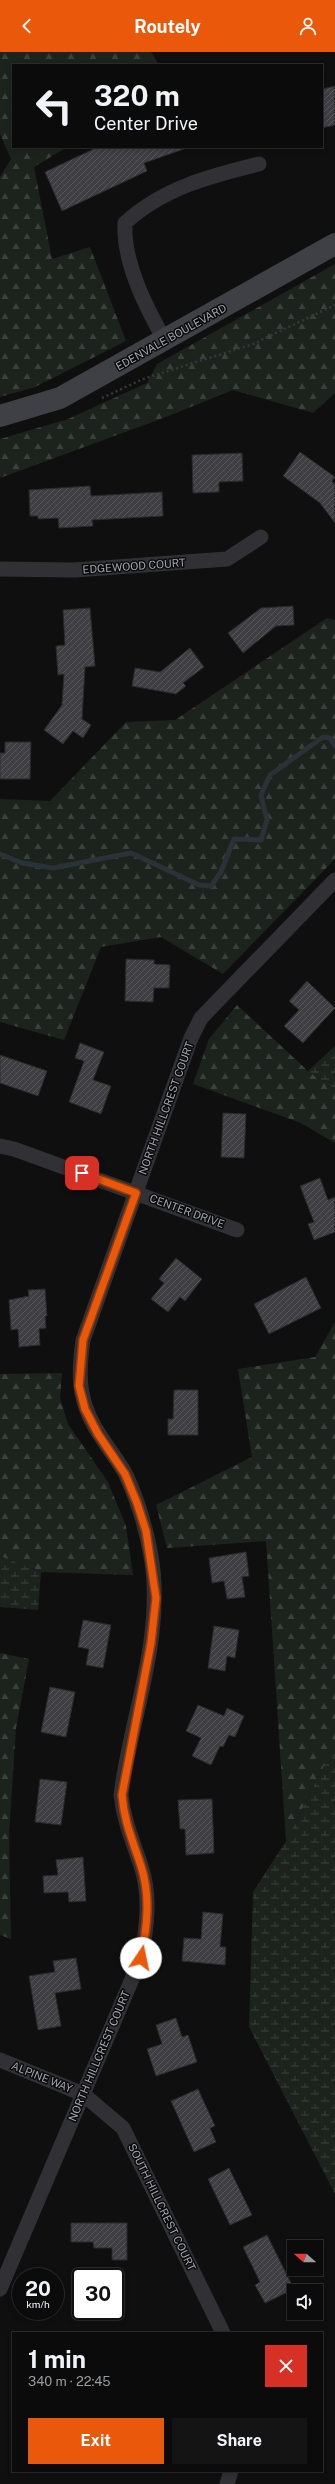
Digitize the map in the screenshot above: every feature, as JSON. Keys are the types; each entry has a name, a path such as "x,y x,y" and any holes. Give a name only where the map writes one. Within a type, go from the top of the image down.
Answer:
{"street":[{"path":"166,341 153,319 131,266 124,234 125,223 143,206 174,191 206,177 259,164"},
{"name":"EDENVALE BOULEVARD","path":"0,416 60,398 166,341 335,244"},
{"name":"EDGEWOOD COURT","path":"0,569 75,570 227,559 261,536"},
{"name":"NORTH HILLCREST COURT","path":"0,2289 141,1958 147,1927 147,1897 141,1867 124,1818 122,1795 151,1643 156,1598 146,1531 125,1474 98,1434 85,1409 79,1386 83,1340 191,1038 201,1018 335,880"},
{"name":"CENTER DRIVE","path":"0,1146 14,1149 237,1230"},
{"name":"ALPINE WAY","path":"0,2060 83,2094"},
{"name":"SOUTH HILLCREST COURT","path":"83,2094 123,2128 223,2332"},
{"path":"228,2484 232,2472"}],"path":[{"path":"97,401 143,379 253,344 335,305"}],"green space":[{"path":"0,52 151,52 158,64 12,64 12,148 65,148 34,167 52,259 90,247 126,341 35,387 0,397 0,177 11,159 0,134"},
{"path":"335,264 335,393 313,413 233,390 166,417 0,478 0,439 68,419 147,383 157,364"},
{"path":"327,618 335,620 335,859 223,974 161,937 101,947 64,1040 0,1022 0,799 50,801 126,722 175,720"},
{"path":"237,1005 308,1071 335,1090 335,1143 301,1123 193,1084 209,1039"},
{"path":"335,1046 335,1090 308,1071"},
{"path":"335,1322 335,1756 324,1766 286,1841 266,1541 167,1548 156,1505 252,1457 238,1369 315,1357"},
{"path":"62,1373 60,1398 68,1424 108,1482 126,1526 133,1575 41,1572 0,1556 0,1374"},
{"path":"0,1556 41,1572 38,1610 0,1607"},
{"path":"0,1653 29,1659 16,1728 9,1835 11,1939 0,1935"},
{"path":"335,1756 335,2194 249,2027 253,1892 286,1841 324,1766"}],"building":[{"path":"335,86 335,125 323,128 323,89"},
{"path":"96,148 184,149 144,163 147,171 62,211 45,172"},
{"path":"300,452 335,477 332,481 335,485 335,523 320,503 283,476"},
{"path":"242,453 243,481 219,482 219,492 193,493 192,455"},
{"path":"90,486 91,496 162,492 163,516 92,520 93,526 59,528 58,518 38,519 38,516 30,516 29,490"},
{"path":"293,606 294,625 276,626 243,653 228,633 261,608"},
{"path":"90,608 95,666 85,667 82,719 91,725 83,738 73,731 63,744 44,730 62,705 64,674 58,675 56,646 65,645 63,610"},
{"path":"190,648 204,667 183,683 186,686 176,694 132,686 135,668 160,672"},
{"path":"5,742 31,742 30,779 0,779 0,753 5,753"},
{"path":"126,959 154,960 154,964 170,965 169,988 154,988 153,1002 125,1001"},
{"path":"307,981 335,1008 303,1043 284,1026 299,1010 289,1001"},
{"path":"80,1043 104,1052 93,1080 111,1086 101,1114 69,1102 84,1061 75,1058"},
{"path":"0,1055 47,1071 38,1096 0,1083"},
{"path":"223,1113 246,1114 244,1158 221,1157"},
{"path":"320,1178 328,1200 335,1197 335,1232 314,1240 308,1224 314,1222 300,1186"},
{"path":"176,1258 202,1279 185,1301 180,1297 168,1312 151,1299 164,1283 159,1279"},
{"path":"306,1277 321,1308 269,1334 254,1304"},
{"path":"45,1289 47,1316 45,1316 46,1328 39,1329 40,1345 19,1347 18,1329 11,1330 9,1300 29,1296 28,1290"},
{"path":"174,1390 198,1390 198,1435 168,1435 168,1419 173,1419"},
{"path":"246,1552 249,1576 242,1577 245,1597 227,1599 224,1581 212,1583 209,1558"},
{"path":"83,1620 111,1625 103,1668 86,1665 89,1649 78,1647"},
{"path":"214,1626 239,1630 235,1658 227,1656 225,1671 208,1668"},
{"path":"50,1687 75,1692 66,1737 41,1732"},
{"path":"198,1705 224,1716 227,1708 244,1716 235,1737 229,1735 223,1747 220,1746 211,1765 192,1756 201,1738 186,1731"},
{"path":"40,1779 67,1782 61,1825 35,1822"},
{"path":"212,1799 214,1853 186,1855 185,1829 180,1829 178,1800"},
{"path":"83,1857 86,1901 69,1902 68,1892 44,1893 43,1876 58,1875 56,1860"},
{"path":"203,1912 223,1914 220,1947 226,1947 225,1965 182,1961 184,1938 201,1939"},
{"path":"76,1958 81,1989 55,1993 61,2026 38,2030 29,1976 55,1972 53,1961"},
{"path":"176,2018 182,2037 188,2035 197,2062 156,2076 147,2049 162,2044 156,2025"},
{"path":"198,2089 215,2126 210,2128 216,2142 194,2152 171,2101"},
{"path":"229,2168 252,2215 230,2225 208,2179"},
{"path":"71,2223 127,2223 127,2260 112,2260 112,2248 94,2248 93,2242 71,2242"},
{"path":"267,2235 292,2284 287,2284 287,2292 265,2303 255,2285 260,2282 243,2247"}],"waterway":[{"path":"0,854 22,863 53,868 131,853 199,885 211,886 221,872 234,839 261,840 267,820 261,795 270,775 323,737 330,738 335,746"}],"route":[{"path":"82,1173 136,1193 83,1340 80,1359 79,1386 85,1409 98,1434 125,1474 137,1503 146,1531 156,1598 151,1643 124,1773 122,1795 124,1818 141,1867 147,1897 147,1927 141,1958"}]}
